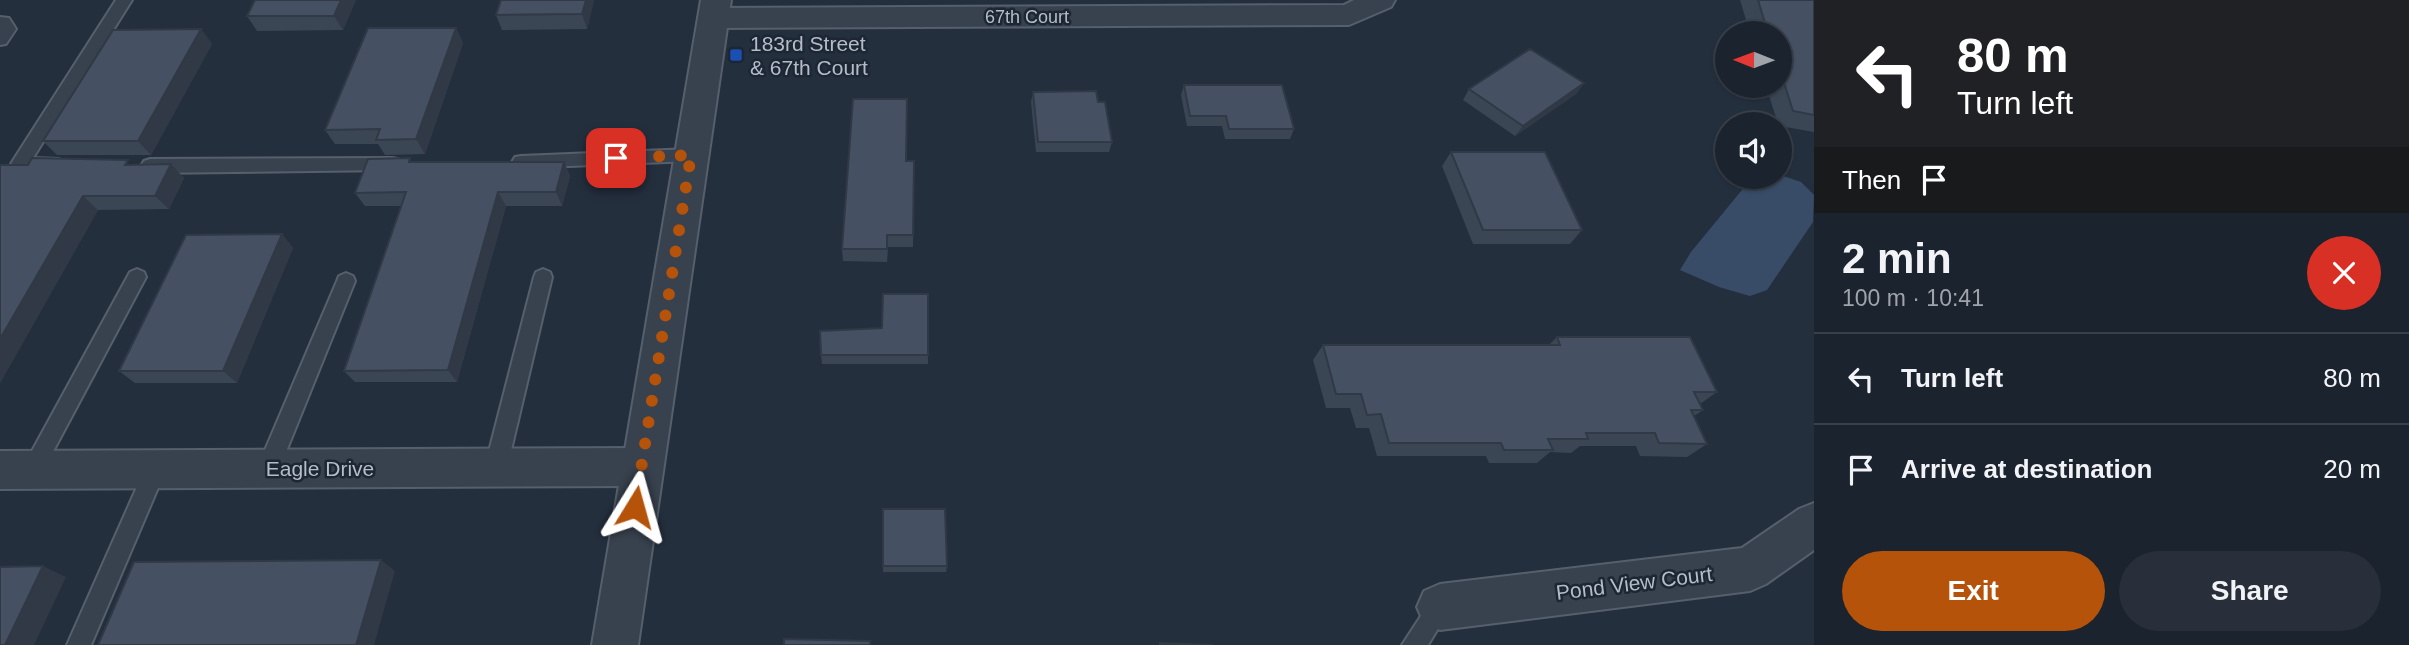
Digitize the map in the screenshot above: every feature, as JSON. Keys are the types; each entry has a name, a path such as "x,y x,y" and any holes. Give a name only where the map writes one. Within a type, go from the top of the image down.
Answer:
{"street":[{"name":"67th Court","path":"714,9 1349,15 1380,0"},
{"path":"615,645 714,9"},
{"name":"Eagle Drive","path":"16,470 641,467"},
{"name":"Pond View Court","path":"1440,607 1750,569 1814,524"}],"lane":[{"path":"75,165 20,164 124,0"},
{"path":"0,22 4,22 8,29 0,40"},
{"path":"508,162 691,155"},
{"path":"129,166 414,164"},
{"path":"16,470 137,277"},
{"path":"496,467 543,277"},
{"path":"268,469 346,281"},
{"path":"79,645 156,469"},
{"path":"1414,645 1440,607"}],"water":[{"path":"1792,179 1801,182 1814,195 1813,222 1767,290 1750,296 1719,287 1680,270 1691,252 1743,189 1792,189"}],"building":[{"path":"255,0 341,0 334,16 247,16"},
{"path":"501,0 586,0 582,14 496,15"},
{"path":"1758,0 1814,0 1814,115 1793,111 1789,98 1792,98 1792,21 1764,21"},
{"path":"368,28 456,28 416,139 376,140 380,129 325,130"},
{"path":"201,29 138,141 43,141 113,30"},
{"path":"1530,49 1584,83 1523,126 1469,89"},
{"path":"1184,85 1282,85 1294,129 1229,129 1226,116 1190,116"},
{"path":"1096,91 1098,102 1105,102 1112,142 1038,142 1033,92"},
{"path":"853,99 907,99 906,161 914,161 913,235 887,235 887,249 842,249"},
{"path":"1451,152 1545,152 1582,230 1483,230"},
{"path":"32,158 128,160 125,165 171,164 155,196 83,196 0,339 0,165 28,165"},
{"path":"410,158 409,162 564,162 556,192 498,192 448,370 344,371 406,192 355,193 368,159"},
{"path":"282,234 223,371 119,371 186,235"},
{"path":"883,294 928,294 928,355 821,355 820,331 882,328"},
{"path":"1557,337 1690,337 1717,392 1694,392 1703,410 1691,410 1707,444 1659,443 1655,433 1586,433 1588,439 1548,439 1553,450 1504,450 1501,443 1389,443 1381,414 1367,415 1361,394 1336,394 1323,345 1560,345"},
{"path":"883,509 945,509 947,566 883,566"},
{"path":"381,560 356,645 98,645 134,562"},
{"path":"43,566 5,645 0,645 0,567"},
{"path":"784,639 870,641 870,645 784,645"},
{"path":"1160,643 1213,645 1160,645"}],"place":[{"name":"183rd Street & 67th Court","path":"736,55"}],"route":[{"path":"616,158 691,155 635,507"}]}
